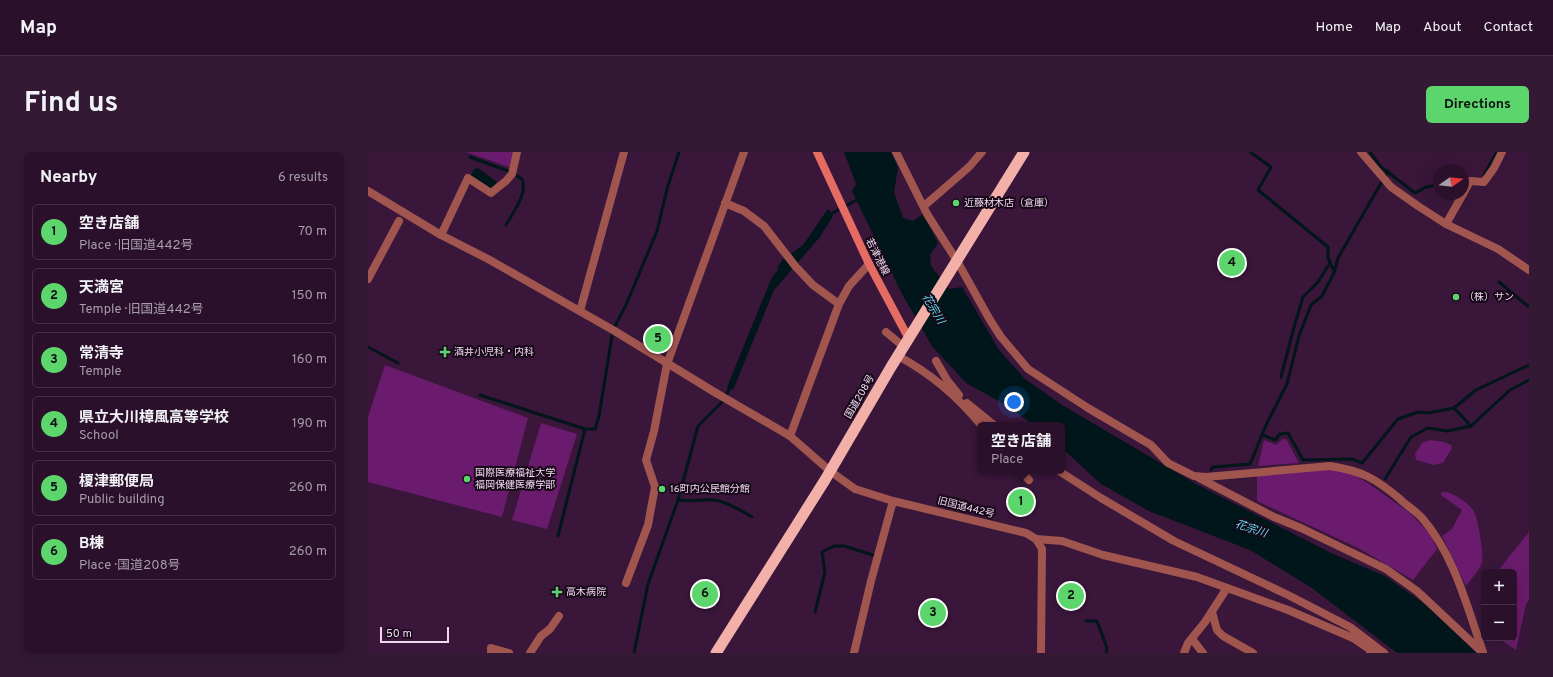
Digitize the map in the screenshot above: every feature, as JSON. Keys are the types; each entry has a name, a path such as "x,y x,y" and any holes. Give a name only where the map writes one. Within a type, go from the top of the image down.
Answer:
{"highway":[{"name":"国道208号","path":"716,653 830,471 921,319 1024,152"}],"main road":[{"name":"若津港線","path":"817,152 869,264 904,347"}],"street":[{"path":"441,235 468,178 491,193 512,174 518,152"},
{"path":"580,311 624,152"},
{"path":"626,583 648,525 651,511 655,487 646,460 654,431 667,364 744,152"},
{"path":"896,152 956,264 990,320 1001,337 1028,369 1088,408 1151,445 1168,463 1274,517 1301,528 1386,569 1417,591 1484,653"},
{"path":"924,206 969,167 982,152"},
{"path":"1361,152 1392,187 1413,202 1446,224 1498,249 1529,270"},
{"path":"1469,183 1470,181 1484,182 1494,168 1502,152"},
{"name":"旧国道442号","path":"368,191 441,235 488,259 580,311 790,436 830,471 855,489 893,501 1026,533 1036,539 1062,541 1103,555 1197,577 1288,610 1353,638 1372,652"},
{"path":"1446,224 1460,200"},
{"path":"725,203 744,211 764,226 795,266 813,285 839,304"},
{"path":"368,279 399,221"},
{"path":"790,436 839,304 849,286 869,264"},
{"path":"886,332 904,347 925,373 958,396 990,422"},
{"path":"936,361 958,396 979,422"},
{"path":"1194,476 1206,477 1330,466 1345,468 1368,476 1384,486 1423,518 1443,548 1456,573 1484,653"},
{"path":"1024,474 1030,480"},
{"path":"1064,474 1174,541 1288,595 1350,627 1384,653"},
{"path":"854,653 871,581 893,501"},
{"path":"1036,539 1042,549 1041,653"},
{"path":"1184,653 1188,643 1205,622 1227,588"},
{"path":"1212,612 1217,630 1223,636 1252,653"},
{"path":"530,653 541,636 550,629 559,616"},
{"path":"1192,638 1203,653"},
{"path":"491,653 491,648 509,653"}],"shaded area":[{"path":"466,152 514,152 509,167"},
{"path":"385,365 528,418 502,517 368,482 368,417"},
{"path":"541,423 577,434 547,529 512,520"},
{"path":"1283,439 1286,439 1299,463 1258,466 1264,440 1276,445"},
{"path":"1430,440 1444,442 1451,445 1452,448 1443,463 1434,465 1416,460 1415,454 1422,443"},
{"path":"1301,470 1334,470 1352,473 1410,513 1431,535 1437,549 1413,580 1358,548 1257,501 1257,476"},
{"path":"1442,492 1455,495 1467,504 1473,510 1479,527 1482,563 1466,586 1442,536 1452,529 1462,510 1441,495"},
{"path":"1529,532 1529,600 1526,604 1516,650 1502,641 1517,641 1517,569 1499,569"}],"water":[{"name":"花宗川","path":"844,152 891,152 898,168 894,192 903,218 913,221 923,214 938,243 930,255 931,266 949,289 962,287 999,350 1025,379 1062,405 1198,485 1331,553 1385,576 1426,605 1476,653 1397,653 1312,588 1250,550 1149,511 1101,484 1065,451 1065,422 1030,422 1006,405 966,383 932,346 901,292 852,191 856,184"},
{"path":"478,168 497,182 492,189 470,177 474,169"},
{"path":"828,209 833,216 820,237 774,290 733,390 727,387 772,277 778,270 777,268 783,259 803,245"}],"waterway":[{"path":"585,429 595,429 599,416 613,330 626,305 657,231 667,189 679,152"},
{"path":"1250,152 1271,167 1258,190 1328,247 1328,258 1334,271"},
{"path":"1370,152 1381,167 1415,193 1426,187 1433,186"},
{"path":"1484,175 1497,152"},
{"path":"470,157 511,172"},
{"path":"1211,470 1213,467 1250,464 1267,423 1287,384 1299,336 1311,305 1322,296 1334,273 1338,258 1388,171"},
{"path":"506,225 519,203 523,191 522,179 514,174"},
{"path":"829,217 831,214 860,198"},
{"path":"1281,377 1303,297 1318,282 1330,263"},
{"path":"1499,282 1529,307"},
{"path":"368,347 398,363"},
{"path":"1471,426 1454,408 1476,390 1529,365"},
{"path":"1385,479 1411,437 1428,428 1447,431 1471,426 1510,390 1529,380"},
{"path":"634,653 648,584 678,500 698,426 725,399 730,386"},
{"path":"480,395 585,429 558,536"},
{"path":"1263,435 1275,440 1280,434 1288,433 1303,460 1352,459 1362,463 1398,419 1418,412 1428,413 1454,408"},
{"path":"678,500 710,500 724,502 752,517"},
{"path":"815,612 825,572 822,552 834,546 844,546 873,555"},
{"path":"1086,621 1097,621 1107,648 1106,653"}],"place":[{"name":"近藤材木店（倉庫）","path":"956,203"},
{"name":"県立大川樟風高等学校","path":"1232,263"},
{"name":"（株）サン","path":"1456,297"},
{"name":"榎津郵便局","path":"658,339"},
{"name":"酒井小児科・内科","path":"445,352"},
{"name":"国際医療福祉大学 福岡保健医療学部","path":"467,479"},
{"name":"16町内公民館分館","path":"662,489"},
{"name":"空き店舗","path":"1021,502"},
{"name":"高木病院","path":"557,592"},
{"name":"B棟","path":"705,594"},
{"name":"天満宮","path":"1071,596"},
{"name":"常清寺","path":"933,613"}]}
